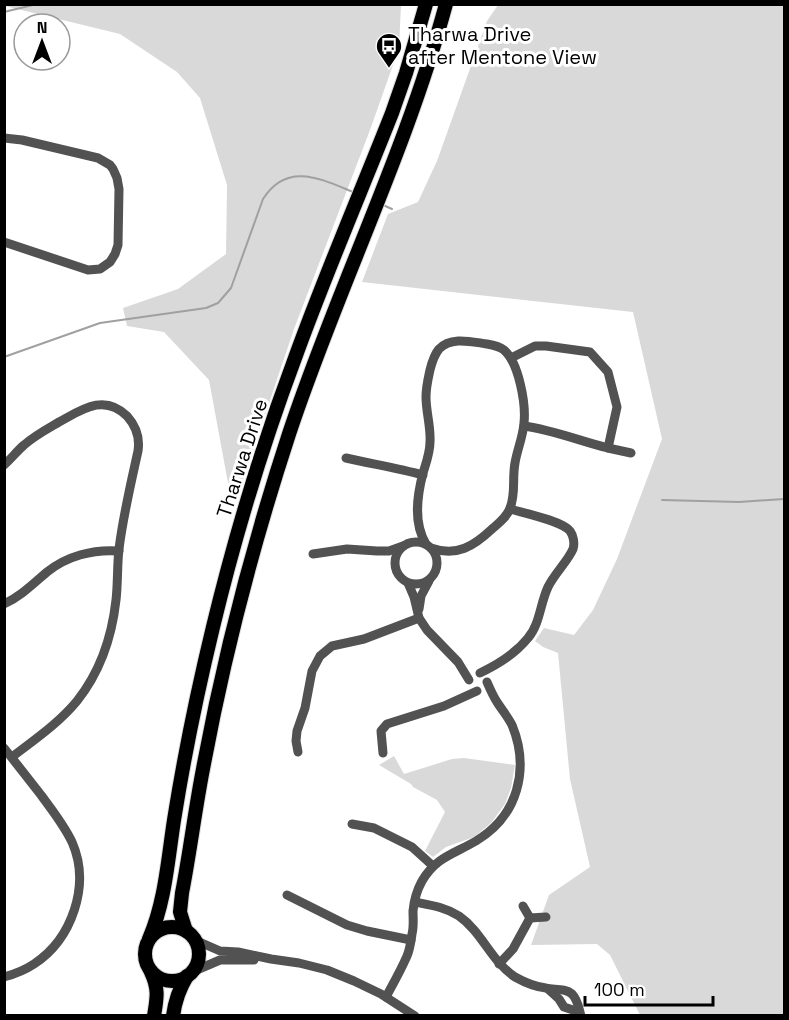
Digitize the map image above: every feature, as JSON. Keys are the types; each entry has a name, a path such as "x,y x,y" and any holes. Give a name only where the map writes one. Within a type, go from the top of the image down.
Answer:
{"main road":[{"name":"Tharwa Drive","path":"149,939 160,909 175,812 193,719 213,627 237,537 294,359 406,73 426,4"},
{"name":"Tharwa Drive","path":"191,935 180,912 182,893 203,770 249,566 275,476 308,379 416,103 434,51 446,4"},
{"path":"154,1016 156,983 146,964 145,947 154,932 162,928 179,927 191,935 198,948 199,956 197,964 179,989 173,1016"},
{"path":"151,972 168,981 178,980 189,974"}],"street":[{"path":"4,138 98,158 113,169 119,189 115,254 110,262 100,269 87,270 4,242"},
{"path":"418,616 421,596 444,558 477,543 504,518 510,508 515,464 524,426 524,397 511,358 506,351 495,345 461,341 442,346 434,357 427,382 430,443 419,491 417,523 421,536 437,556 438,566"},
{"path":"511,358 535,346 590,352 608,372 617,407 608,448"},
{"path":"4,465 41,432 86,407 97,405 107,405 126,416 134,425 139,444 119,551 112,624 101,659 77,701 62,718 12,757"},
{"path":"524,426 631,453"},
{"path":"346,458 423,475"},
{"path":"459,698 478,678 522,645 530,636 547,590 573,549 573,537 569,530 560,524 510,508"},
{"path":"395,565 397,554 406,545 417,523"},
{"path":"313,554 347,549 389,551 415,542 442,551 456,551"},
{"path":"4,604 25,592 55,566 72,557 91,551 119,551"},
{"path":"377,551 395,565 399,576 408,583 415,585 429,581"},
{"path":"386,997 407,955 414,923 415,902 421,882 441,859 476,841 499,822 515,795 521,768 519,748 511,723 478,678 458,662 427,630 418,616 408,583"},
{"path":"298,752 297,731 305,708 312,671 320,656 333,646 364,639 418,616"},
{"path":"383,753 381,731 387,724 444,706 484,689 478,678"},
{"path":"478,678 470,688 497,702"},
{"path":"4,748 58,817 72,842 78,862 79,882 74,912 54,946 35,963 4,978"},
{"path":"352,824 374,828 412,847 433,866"},
{"path":"287,895 347,924 367,931 411,940"},
{"path":"415,902 444,908 457,915 475,931 499,964 518,978 548,989 564,1006 579,1016"},
{"path":"523,906 530,918"},
{"path":"530,918 546,917"},
{"path":"499,964 513,949 530,918"},
{"path":"191,935 220,951 300,963 327,970 386,997 415,1016"},
{"path":"189,974 220,960 271,959"},
{"path":"548,989 552,988 573,995 578,1003 579,1016"}],"shaded area":[{"path":"5,4 401,5 399,48 294,329 233,510 209,380 164,332 127,326 123,308 178,289 226,254 227,185 200,98 177,72 120,34 72,22 72,12 30,12 5,6"},
{"path":"498,5 784,5 784,1015 640,1015 610,955 597,944 531,945 549,895 590,867 570,779 558,653 535,641 544,628 574,635 593,610 617,559 662,439 633,312 362,282 388,214 418,202 437,161 487,21"},
{"path":"394,756 404,774 452,759 464,758 515,765 511,788 505,804 491,823 474,837 446,847 433,857 425,851 445,812 437,800 379,765"}],"waterway":[{"path":"4,12 37,4"},
{"path":"4,357 100,323 206,308 218,303 231,288 263,199 272,187 283,180 305,176 317,178 353,192"},
{"path":"383,205 392,209"},
{"path":"662,500 739,502 784,499"}],"place":[{"name":"Tharwa Drive after Mentone View","path":"389,69"}]}
